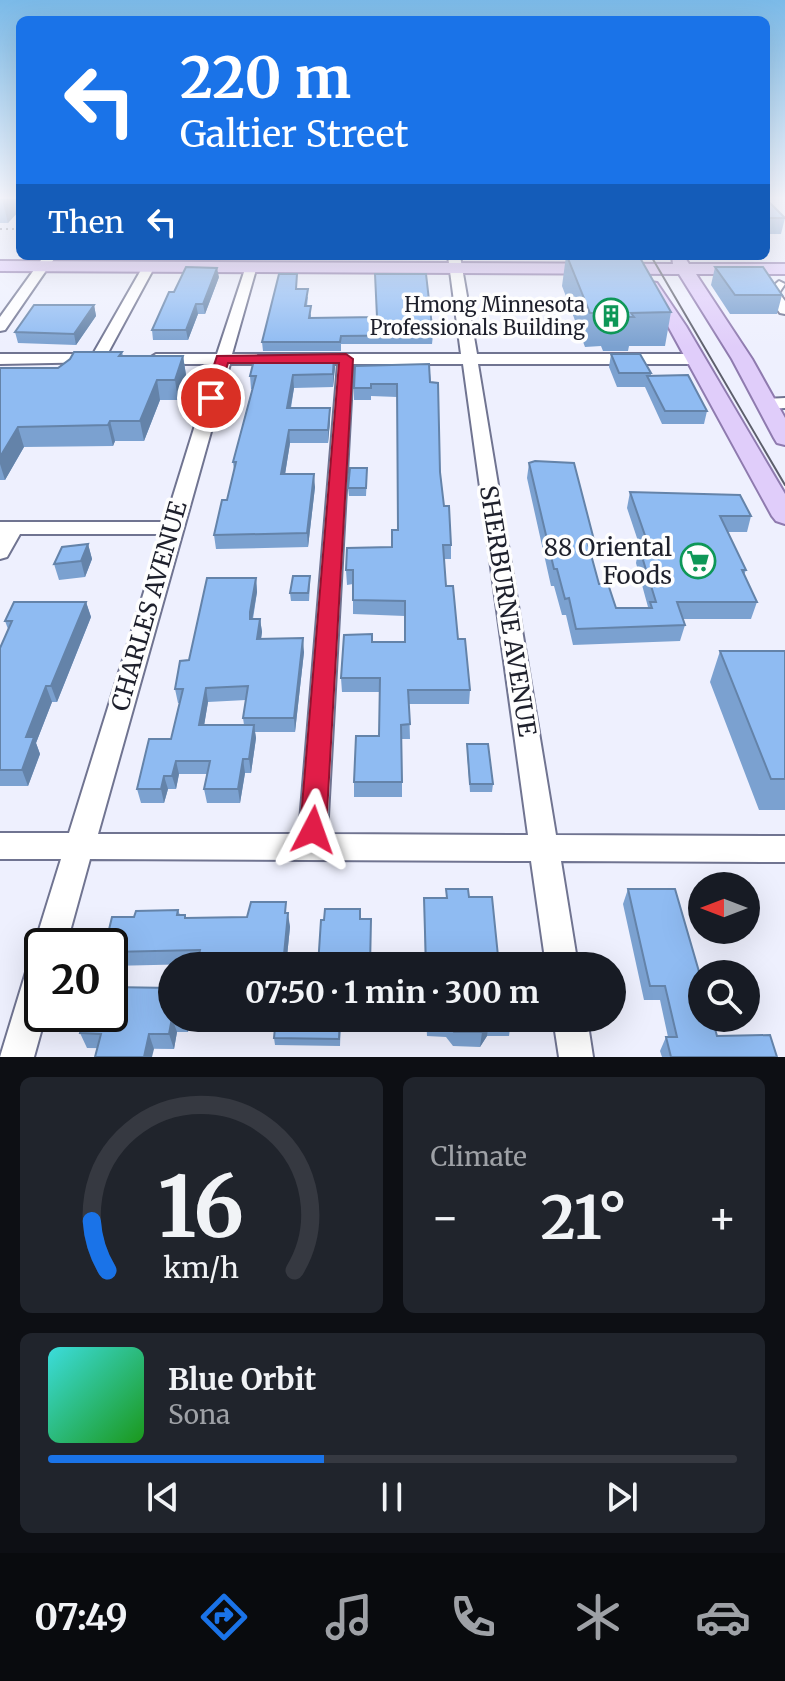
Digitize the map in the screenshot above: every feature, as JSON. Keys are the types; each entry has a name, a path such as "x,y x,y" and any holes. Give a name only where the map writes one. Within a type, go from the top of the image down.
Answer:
{"main road":[{"path":"0,266 48,261 149,266 455,261 766,262 785,256"},
{"path":"679,260 776,404 785,438"},
{"path":"636,262 696,359 785,516"},
{"path":"766,262 783,283"}],"street":[{"path":"0,327 48,261"},
{"name":"SHERBURNE AVENUE","path":"455,261 560,952"},
{"path":"0,359 106,359 149,266"},
{"name":"CHARLES AVENUE","path":"55,928 171,528 251,266"},
{"path":"783,283 772,293 785,310"},
{"path":"142,359 696,359"},
{"path":"312,848 346,359"},
{"path":"0,552 6,528 171,528"},
{"path":"0,846 785,849"},
{"path":"17,1057 24,1032"},
{"path":"572,1032 576,1057"}],"building":[{"path":"569,260 641,260 671,312 631,313 634,317 590,313"},
{"path":"186,267 217,268 203,304 196,304 186,330 152,330 169,292 174,292"},
{"path":"715,267 763,267 782,295 735,295"},
{"path":"279,274 297,274 296,289 308,289 305,306 311,306 309,318 377,317 375,274 426,274 433,335 341,336 340,342 262,342"},
{"path":"34,305 94,305 74,334 15,332"},
{"path":"74,352 183,356 175,380 157,380 140,421 110,421 108,425 18,427 0,457 0,368 58,368"},
{"path":"611,354 640,354 651,373 619,373"},
{"path":"258,355 334,355 333,374 293,375 287,408 330,408 328,430 289,430 281,474 314,474 307,533 214,535 222,500 227,500 236,462 233,462 256,376 250,376"},
{"path":"429,364 430,382 438,383 440,472 444,506 449,506 451,545 443,545 446,586 453,586 458,639 465,639 470,690 408,690 410,724 401,725 402,782 354,782 356,736 379,736 380,678 341,678 344,635 372,634 372,642 405,642 405,601 353,600 353,570 346,570 347,548 392,547 392,530 398,530 397,384 371,384 371,388 354,388 355,366"},
{"path":"688,375 707,411 665,411 647,376"},
{"path":"529,463 574,463 594,540 587,540 599,584 608,584 616,608 652,608 650,602 656,602 639,547 649,547 630,492 740,495 751,516 720,516 746,570 742,570 757,602 677,602 685,625 576,629 569,598 565,599 557,569 554,569"},
{"path":"350,468 367,468 366,488 348,488"},
{"path":"88,544 81,561 54,564 62,547"},
{"path":"293,576 310,576 308,593 290,593"},
{"path":"207,578 256,578 250,619 260,619 257,639 303,638 294,718 243,718 248,686 206,688 199,725 254,725 249,759 243,759 238,789 204,789 210,761 176,761 172,776 164,776 161,789 137,789 149,739 171,739 183,689 175,689 180,661 189,660"},
{"path":"14,602 86,602 51,686 46,686 26,737 34,737 22,770 0,770 0,648 12,621 5,621"},
{"path":"720,651 785,651 785,779 771,779"},
{"path":"467,744 488,744 493,784 470,784"},
{"path":"446,889 468,889 469,897 492,897 498,952 426,952 424,898 447,898"},
{"path":"628,889 675,889 688,944 691,944 696,960 688,960 688,1032 716,1032 717,1036 770,1035 777,1057 671,1057 666,1037 677,1037 665,986 650,986"},
{"path":"251,902 286,902 284,952 128,952 128,928 109,928 112,917 134,917 136,911 178,910 177,915 185,915 185,918 247,917"},
{"path":"325,909 360,909 360,919 371,919 370,952 319,952 321,920 324,920"},
{"path":"128,987 158,988 158,1032 169,1034 149,1034 144,1057 95,1057 101,1034 80,1033 128,1032"},
{"path":"275,1032 339,1032 339,1039 274,1038"}],"tram line":[{"path":"653,260 785,485"}],"place":[{"name":"Hmong Minnesota Professionals Building","path":"611,316"},
{"name":"88 Oriental Foods","path":"698,561"}],"route":[{"path":"211,398 222,359 346,359 313,830"}]}
